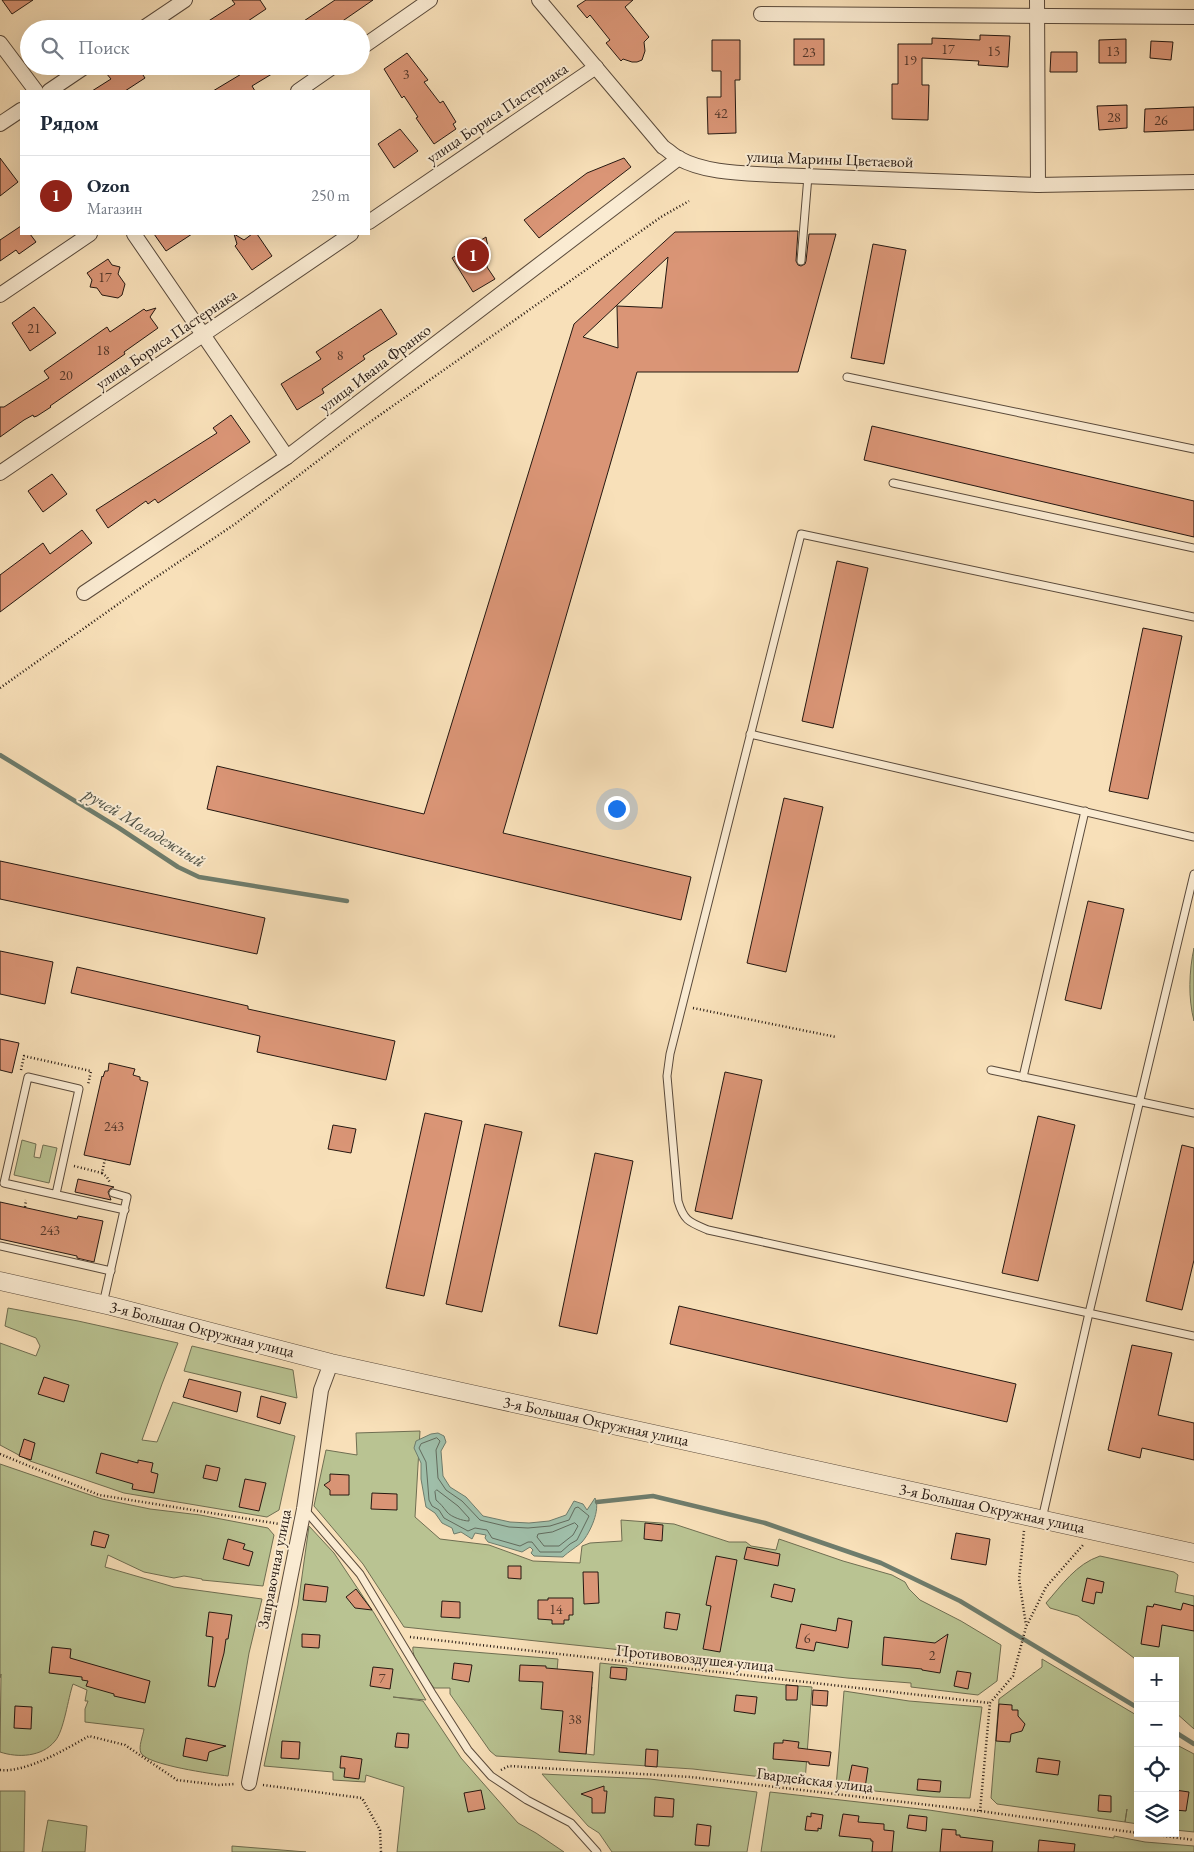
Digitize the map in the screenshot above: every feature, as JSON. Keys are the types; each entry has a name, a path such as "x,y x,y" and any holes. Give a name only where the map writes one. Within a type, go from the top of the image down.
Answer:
{"street":[{"path":"155,20 185,0"},
{"path":"370,42 430,0"},
{"name":"улица Марины Цветаевой","path":"538,0 663,146 679,158 705,168 730,172 808,176 1038,185 1194,182"},
{"path":"1038,0 1038,185"},
{"path":"761,14 1194,17"},
{"path":"0,43 20,70"},
{"name":"улица Бориса Пастернака","path":"370,221 596,67"},
{"path":"24,75 35,90"},
{"path":"50,90 73,75"},
{"path":"299,90 321,75"},
{"path":"0,124 20,111"},
{"name":"улица Ивана Франко","path":"84,593 287,457 679,158"},
{"path":"0,295 89,235"},
{"path":"135,235 287,457"},
{"name":"улица Бориса Пастернака","path":"0,473 350,235"},
{"name":"3-я Большая Окружная улица","path":"0,1281 103,1304 331,1362 1194,1553"},
{"name":"Заправочная улица","path":"249,1783 304,1509 321,1390 331,1362"}],"lane":[{"path":"801,261 808,176"},
{"path":"847,377 1194,450"},
{"path":"893,483 1194,548"},
{"path":"1194,616 801,534 682,1005 670,1054 668,1076 678,1201 688,1222 708,1230 1194,1336"},
{"path":"750,734 1194,836"},
{"path":"1023,1077 1085,811"},
{"path":"1034,1517 1089,1313 1194,874"},
{"path":"992,1070 1194,1113"},
{"path":"56,1194 79,1089 28,1077 4,1183 124,1210"},
{"path":"103,1304 127,1197 113,1194"},
{"path":"0,1246 111,1271"},
{"path":"304,1509 360,1574 468,1750 491,1776 528,1800 571,1823 597,1852"}],"path":[{"path":"0,688 152,580 262,505 353,434 661,217 689,201"},
{"path":"682,1005 836,1037"},
{"path":"20,1075 24,1056 91,1071 87,1090"},
{"path":"102,1173 105,1160"},
{"path":"62,1164 102,1173 107,1177 111,1185"},
{"path":"0,1454 99,1494 300,1527"},
{"path":"1026,1627 1019,1579 1034,1517"},
{"path":"980,1811 990,1703 1013,1676 1026,1627 1046,1586 1095,1531"},
{"name":"Противовоздушея улица","path":"397,1636 990,1703"},
{"path":"0,1770 8,1771 51,1757 89,1736 126,1745 177,1780 219,1784 249,1783 362,1798 380,1830 381,1852"},
{"name":"Гвардейская улица","path":"491,1776 509,1766 691,1777 980,1811 1134,1832"},
{"path":"1172,1837 1194,1840"}],"shaded area":[{"path":"1194,948 1194,1021 1190,984"},
{"path":"22,1140 36,1144 34,1157 40,1158 43,1145 57,1148 49,1183 14,1175"},
{"path":"8,1308 178,1343 142,1440 157,1442 173,1402 295,1436 279,1510 267,1517 124,1493 30,1461 0,1445 0,1343 36,1356 40,1346 36,1338 5,1326"},
{"path":"192,1346 293,1370 297,1398 184,1371"},
{"path":"420,1431 415,1517 440,1539 489,1545 533,1561 580,1563 582,1546 590,1543 622,1541 621,1520 674,1524 729,1542 746,1542 751,1546 776,1550 779,1539 843,1561 892,1575 905,1582 920,1600 961,1621 1001,1645 997,1681 978,1695 911,1687 911,1683 847,1678 675,1658 650,1653 404,1627 363,1564 314,1506 326,1450 357,1455 356,1433"},
{"path":"0,1464 102,1499 150,1509 200,1515 268,1528 274,1535 263,1586 202,1580 184,1576 174,1578 144,1572 108,1555 105,1567 174,1587 262,1599 249,1653 228,1776 167,1765 146,1757 140,1751 144,1729 85,1722 85,1709 88,1701 85,1701 87,1690 73,1684 61,1730 50,1746 29,1755 14,1755 0,1752"},
{"path":"309,1526 334,1553 374,1613 426,1700 393,1697 423,1701 461,1758 518,1823 564,1852 397,1852 404,1787 366,1775 365,1782 333,1780 333,1772 264,1766 298,1605"},
{"path":"1100,1556 1174,1572 1178,1575 1175,1592 1194,1596 1194,1729 1179,1716 1179,1657 1134,1658 1078,1616 1050,1608 1046,1603 1064,1582 1091,1560"},
{"path":"413,1647 558,1659 556,1684 592,1687 586,1754 594,1755 600,1663 812,1687 805,1782 693,1769 496,1756 490,1751 450,1694 450,1688 434,1688 414,1657"},
{"path":"1042,1659 1134,1714 1134,1823 997,1804 991,1798 999,1699 1042,1667"},
{"path":"844,1691 909,1701 982,1707 970,1798 933,1797 836,1787"},
{"path":"1179,1746 1194,1754 1194,1832 1179,1830"},
{"path":"542,1774 650,1779 757,1792 747,1852 612,1852 599,1833 588,1826"},
{"path":"0,1791 25,1791 24,1852 0,1852"},
{"path":"770,1792 929,1810 1114,1838 1114,1836 1145,1842 1194,1846 1194,1852 761,1852"},
{"path":"48,1820 87,1826 85,1852 42,1852"},
{"path":"232,1846 306,1852 232,1852"}],"water":[{"path":"438,1433 444,1436 446,1442 441,1451 443,1476 450,1487 466,1497 483,1516 510,1522 549,1521 566,1515 574,1501 583,1504 587,1510 595,1498 596,1514 585,1538 563,1557 534,1556 531,1553 533,1550 530,1547 522,1552 488,1542 485,1538 486,1535 475,1533 472,1539 461,1532 454,1534 452,1528 442,1523 435,1513 426,1507 421,1479 421,1463 414,1448 416,1441"}],"building":[{"path":"2,0 33,0 12,14"},
{"path":"232,0 260,0 266,9 250,20 210,20 235,4"},
{"path":"335,0 373,0 344,20 305,20"},
{"path":"586,0 633,0 625,7 649,37 644,42 645,51 642,60 632,62 623,59 621,61 606,43 610,40 590,15 587,18 577,6"},
{"path":"980,35 1010,36 1008,67 978,65 979,61 922,58 922,85 929,85 928,120 892,119 892,84 898,84 898,44 932,44 932,38 980,40"},
{"path":"794,39 824,39 824,65 794,65"},
{"path":"1126,39 1126,63 1099,63 1099,40"},
{"path":"712,40 740,40 740,80 735,80 736,133 708,134 707,97 721,97 721,71 712,71"},
{"path":"1151,41 1173,42 1171,60 1150,58"},
{"path":"1051,52 1077,52 1077,72 1050,72"},
{"path":"407,53 428,80 424,82 440,103 443,101 456,122 453,124 456,129 434,144 404,96 402,98 384,69"},
{"path":"108,75 143,75 145,78 127,90 94,90 111,79"},
{"path":"240,75 270,75 252,86 254,90 215,90"},
{"path":"1127,105 1127,128 1099,130 1097,106"},
{"path":"1194,107 1194,130 1144,132 1145,109"},
{"path":"400,129 418,151 394,168 378,144"},
{"path":"0,158 18,182 0,196"},
{"path":"624,158 631,167 539,238 524,220 587,173"},
{"path":"20,227 20,235 31,235 36,242 19,254 16,250 0,261 0,240"},
{"path":"798,231 796,261 801,266 806,261 809,234 836,234 798,372 637,372 503,833 691,877 681,920 207,809 217,766 424,814 574,324 675,232","holes":["668,257 662,308 617,306 618,348 583,337"]},
{"path":"155,235 190,235 166,251"},
{"path":"234,235 244,240 251,235 258,235 272,256 252,270 235,246 237,244"},
{"path":"486,237 489,252 487,267 495,279 473,292 452,258"},
{"path":"873,244 906,250 884,364 851,358"},
{"path":"108,259 112,265 120,267 118,274 125,284 122,295 118,298 102,295 97,288 90,287 92,280 87,273"},
{"path":"34,307 56,333 30,351 12,323"},
{"path":"156,308 150,317 158,328 51,407 37,416 34,417 33,415 24,420 0,437 0,407 4,407 49,378 44,371 107,327 110,332 144,309 146,311"},
{"path":"381,309 397,334 363,356 365,359 322,389 324,393 297,410 281,384 321,359 316,352"},
{"path":"231,415 250,442 158,503 155,499 148,504 146,501 108,528 96,510 217,433 213,428"},
{"path":"872,426 1194,501 1194,537 864,460"},
{"path":"52,474 67,494 43,512 28,491"},
{"path":"82,530 92,543 0,612 0,575 43,543 50,554"},
{"path":"837,561 868,568 833,728 802,721"},
{"path":"1143,628 1182,636 1148,799 1109,791"},
{"path":"784,798 823,807 786,972 747,963"},
{"path":"0,861 265,918 257,954 0,899"},
{"path":"1088,901 1124,909 1101,1009 1065,1000"},
{"path":"0,951 53,962 45,1004 0,994"},
{"path":"77,967 248,1006 248,1009 395,1041 386,1080 257,1052 260,1036 71,993"},
{"path":"0,1039 19,1043 12,1073 0,1070"},
{"path":"109,1063 135,1069 133,1075 140,1077 140,1080 148,1082 130,1165 84,1155 102,1076 105,1071 108,1071"},
{"path":"725,1072 762,1080 732,1219 695,1211"},
{"path":"425,1113 462,1121 424,1296 386,1288"},
{"path":"1038,1116 1075,1125 1038,1281 1002,1273"},
{"path":"485,1124 522,1132 482,1312 446,1304"},
{"path":"333,1125 356,1129 351,1153 328,1149"},
{"path":"1182,1145 1194,1148 1194,1260 1182,1310 1146,1301"},
{"path":"595,1153 633,1161 597,1334 559,1326"},
{"path":"78,1179 114,1187 108,1192 111,1200 75,1192"},
{"path":"0,1202 77,1219 78,1216 103,1221 94,1262 77,1258 77,1256 0,1239"},
{"path":"679,1306 1016,1384 1007,1422 670,1344"},
{"path":"1132,1345 1172,1353 1158,1415 1194,1423 1194,1460 1142,1448 1140,1458 1108,1450"},
{"path":"44,1377 69,1385 64,1402 38,1394"},
{"path":"189,1379 241,1392 237,1412 183,1397"},
{"path":"261,1396 286,1403 280,1424 257,1417"},
{"path":"24,1439 35,1443 31,1460 19,1456"},
{"path":"101,1453 138,1463 138,1460 153,1463 151,1472 158,1474 154,1493 132,1489 133,1484 96,1473"},
{"path":"206,1465 220,1468 217,1481 203,1478"},
{"path":"330,1474 349,1475 349,1495 330,1495 330,1490 324,1485 330,1481"},
{"path":"245,1479 266,1483 259,1511 239,1507"},
{"path":"372,1493 397,1494 397,1510 371,1509"},
{"path":"645,1523 663,1525 662,1541 644,1539"},
{"path":"94,1531 109,1535 105,1548 91,1545"},
{"path":"956,1533 990,1539 986,1565 951,1559"},
{"path":"228,1539 245,1544 243,1549 253,1552 249,1566 223,1559"},
{"path":"747,1547 780,1554 778,1566 744,1559"},
{"path":"716,1556 737,1560 720,1652 703,1649 711,1606 706,1605"},
{"path":"508,1566 521,1566 521,1579 508,1578"},
{"path":"583,1572 598,1572 599,1603 584,1604"},
{"path":"1087,1578 1104,1582 1102,1593 1096,1592 1094,1604 1082,1601"},
{"path":"305,1584 328,1587 326,1602 303,1600"},
{"path":"774,1584 795,1589 792,1602 771,1597"},
{"path":"356,1589 372,1610 355,1608 346,1597"},
{"path":"548,1598 573,1598 573,1615 569,1615 569,1620 564,1620 564,1624 552,1624 552,1620 538,1619 538,1600 548,1600"},
{"path":"442,1601 460,1602 460,1618 441,1617"},
{"path":"1183,1603 1194,1606 1194,1631 1162,1625 1159,1647 1141,1644 1147,1606 1153,1607 1154,1604 1181,1610"},
{"path":"209,1612 232,1615 228,1639 226,1639 215,1687 208,1686 213,1637 206,1636"},
{"path":"666,1612 680,1614 677,1630 664,1628"},
{"path":"838,1618 852,1621 848,1648 816,1642 814,1651 796,1648 801,1624 836,1631"},
{"path":"302,1634 320,1635 319,1648 302,1647"},
{"path":"948,1634 940,1673 922,1669 882,1665 884,1637 935,1643"},
{"path":"52,1647 71,1649 70,1658 150,1681 145,1703 114,1696 114,1694 86,1686 88,1681 82,1680 82,1677 49,1673"},
{"path":"454,1663 472,1665 469,1682 452,1679"},
{"path":"520,1665 593,1672 586,1754 559,1752 563,1711 541,1709 543,1682 519,1681"},
{"path":"373,1667 393,1669 390,1689 370,1686"},
{"path":"611,1667 627,1668 626,1680 610,1678"},
{"path":"957,1671 971,1673 968,1689 954,1686"},
{"path":"786,1685 798,1686 797,1700 786,1700"},
{"path":"813,1690 828,1691 827,1706 812,1705"},
{"path":"736,1695 757,1697 755,1714 734,1711"},
{"path":"999,1704 1012,1705 1012,1710 1018,1710 1018,1716 1025,1724 1022,1731 1011,1734 1010,1742 996,1741"},
{"path":"15,1706 32,1707 31,1729 14,1728"},
{"path":"397,1733 409,1734 408,1748 395,1747"},
{"path":"186,1738 226,1746 209,1752 207,1761 183,1756"},
{"path":"783,1740 799,1742 798,1748 831,1752 829,1766 773,1759 774,1743 783,1743"},
{"path":"282,1741 300,1742 299,1759 281,1758"},
{"path":"646,1749 658,1750 657,1767 645,1766"},
{"path":"341,1756 362,1759 359,1779 344,1777 345,1768 340,1768"},
{"path":"1038,1758 1060,1761 1058,1775 1036,1772"},
{"path":"852,1765 868,1768 865,1788 848,1785"},
{"path":"918,1779 941,1781 940,1792 917,1790"},
{"path":"604,1786 604,1791 607,1791 605,1813 592,1813 592,1798 581,1794"},
{"path":"481,1790 485,1809 468,1812 464,1793"},
{"path":"1179,1791 1189,1792 1186,1811 1179,1810"},
{"path":"1099,1795 1111,1796 1111,1812 1098,1811"},
{"path":"655,1797 674,1799 673,1817 654,1816"},
{"path":"811,1813 823,1815 821,1829 818,1828 818,1831 805,1830 807,1816 811,1817"},
{"path":"843,1814 859,1816 858,1822 884,1824 884,1830 894,1831 892,1852 872,1852 873,1841 871,1839 839,1836"},
{"path":"909,1815 927,1817 926,1831 907,1828"},
{"path":"697,1824 711,1826 709,1846 695,1845"},
{"path":"942,1829 956,1830 956,1835 960,1835 960,1837 993,1841 992,1852 940,1852"},
{"path":"1039,1840 1075,1844 1074,1852 1038,1852"}],"waterway":[{"name":"ручей Молодежный","path":"0,755 119,828 178,867 199,877 347,901"},
{"path":"597,1502 653,1496 765,1523 881,1563 960,1601 1134,1706"},
{"path":"1179,1735 1194,1744"}],"place":[{"name":"Ozon","path":"473,255"}]}
